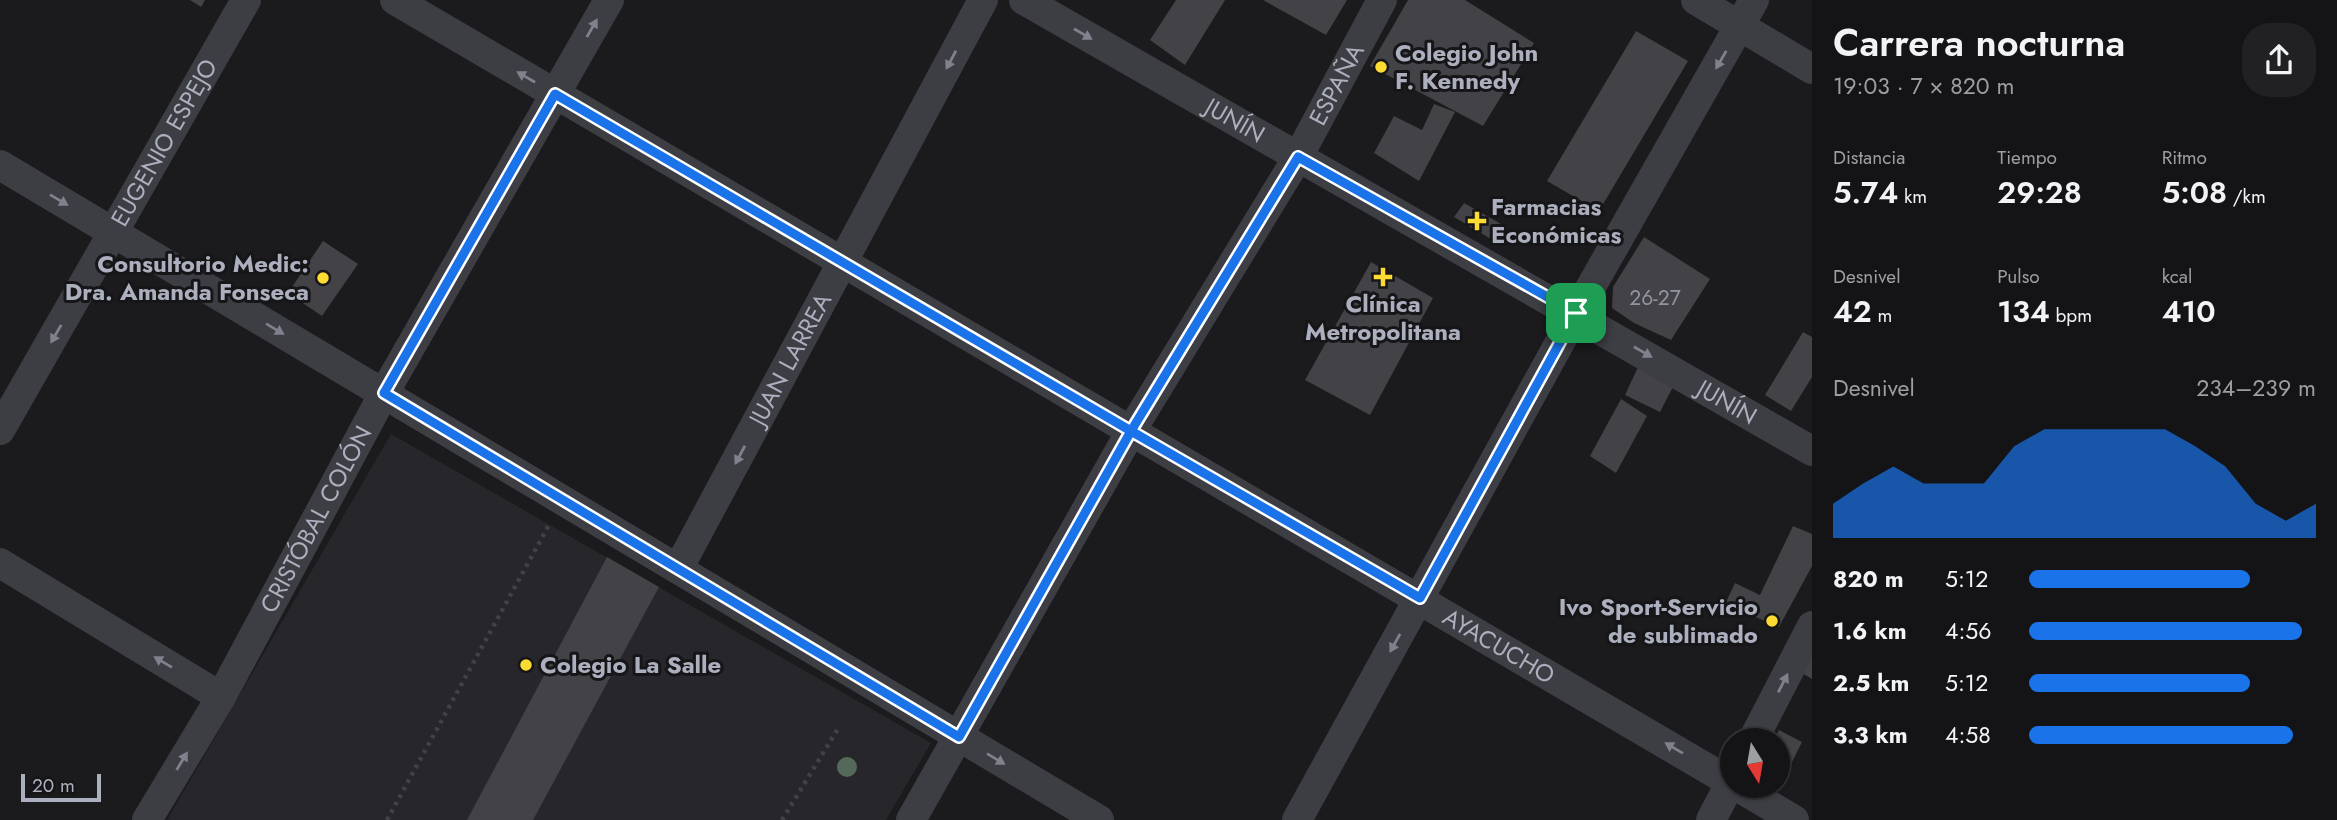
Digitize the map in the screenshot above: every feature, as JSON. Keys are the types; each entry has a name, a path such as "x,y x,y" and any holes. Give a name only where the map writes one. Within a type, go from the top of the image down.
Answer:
{"street":[{"name":"EUGENIO ESPEJO","path":"0,430 246,0"},
{"name":"AYACUCHO","path":"395,0 1720,775"},
{"name":"CRISTÓBAL COLÓN","path":"147,820 221,697 384,393 609,0"},
{"name":"JUAN LARREA","path":"678,569 845,263 983,0"},
{"name":"JUNÍN","path":"1024,0 1576,313 1812,451"},
{"name":"ESPAÑA","path":"911,820 1131,431 1298,157 1382,0"},
{"path":"1696,0 1812,69"},
{"path":"1297,820 1576,313 1754,0"},
{"path":"0,165 1099,820"},
{"path":"0,564 221,697"},
{"path":"1759,728 1812,626"},
{"path":"1711,820 1724,798"},
{"name":"AYACUCHO","path":"1758,798 1794,820"}],"path":[{"path":"387,820 563,500"},
{"path":"782,820 839,727"}],"shaded area":[{"name":"Colegio La Salle","path":"391,434 931,743 886,820 167,820"}],"building":[{"path":"190,0 205,0 201,7"},
{"path":"1176,0 1225,0 1185,65 1150,40"},
{"path":"1263,0 1347,0 1326,35"},
{"name":"Colegio John F. Kennedy","path":"1408,0 1465,0 1534,43 1483,126 1370,66"},
{"path":"1636,31 1688,61 1599,211 1547,181"},
{"path":"1434,104 1455,112 1419,181 1374,153 1394,116 1422,130"},
{"name":"Farmacias Económicas","path":"1464,203 1501,224 1491,239 1454,217"},
{"path":"1644,237 1710,279 1671,340 1634,323 1612,308 1613,287"},
{"name":"Consultorio Medic: Dra. Amanda Fonseca","path":"323,241 358,264 322,316 288,293"},
{"path":"1371,262 1433,298 1370,415 1305,380"},
{"path":"1803,332 1812,337 1812,377 1791,411 1765,395"},
{"path":"1638,367 1674,385 1660,412 1625,395"},
{"path":"1621,399 1647,416 1616,473 1590,456"},
{"path":"1793,526 1812,534 1812,566 1779,627 1725,604 1735,583 1760,595"},
{"name":"Colegio La Salle","path":"607,557 659,587 533,820 467,820"},
{"path":"1812,657 1812,679 1802,673"},
{"path":"1790,736 1802,742 1790,766"}],"place":[{"name":"Colegio John F. Kennedy","path":"1381,67"},
{"name":"Farmacias Económicas","path":"1477,221"},
{"name":"Clínica Metropolitana","path":"1383,277"},
{"name":"Consultorio Medic: Dra. Amanda Fonseca","path":"323,278"},
{"name":"Ivo Sport-Servicio de sublimado","path":"1772,621"},
{"name":"Colegio La Salle","path":"526,665"}],"route":[{"path":"1576,313 1298,157 1131,431 555,94 384,393 959,737 1131,431 1420,598 1576,313"}]}
